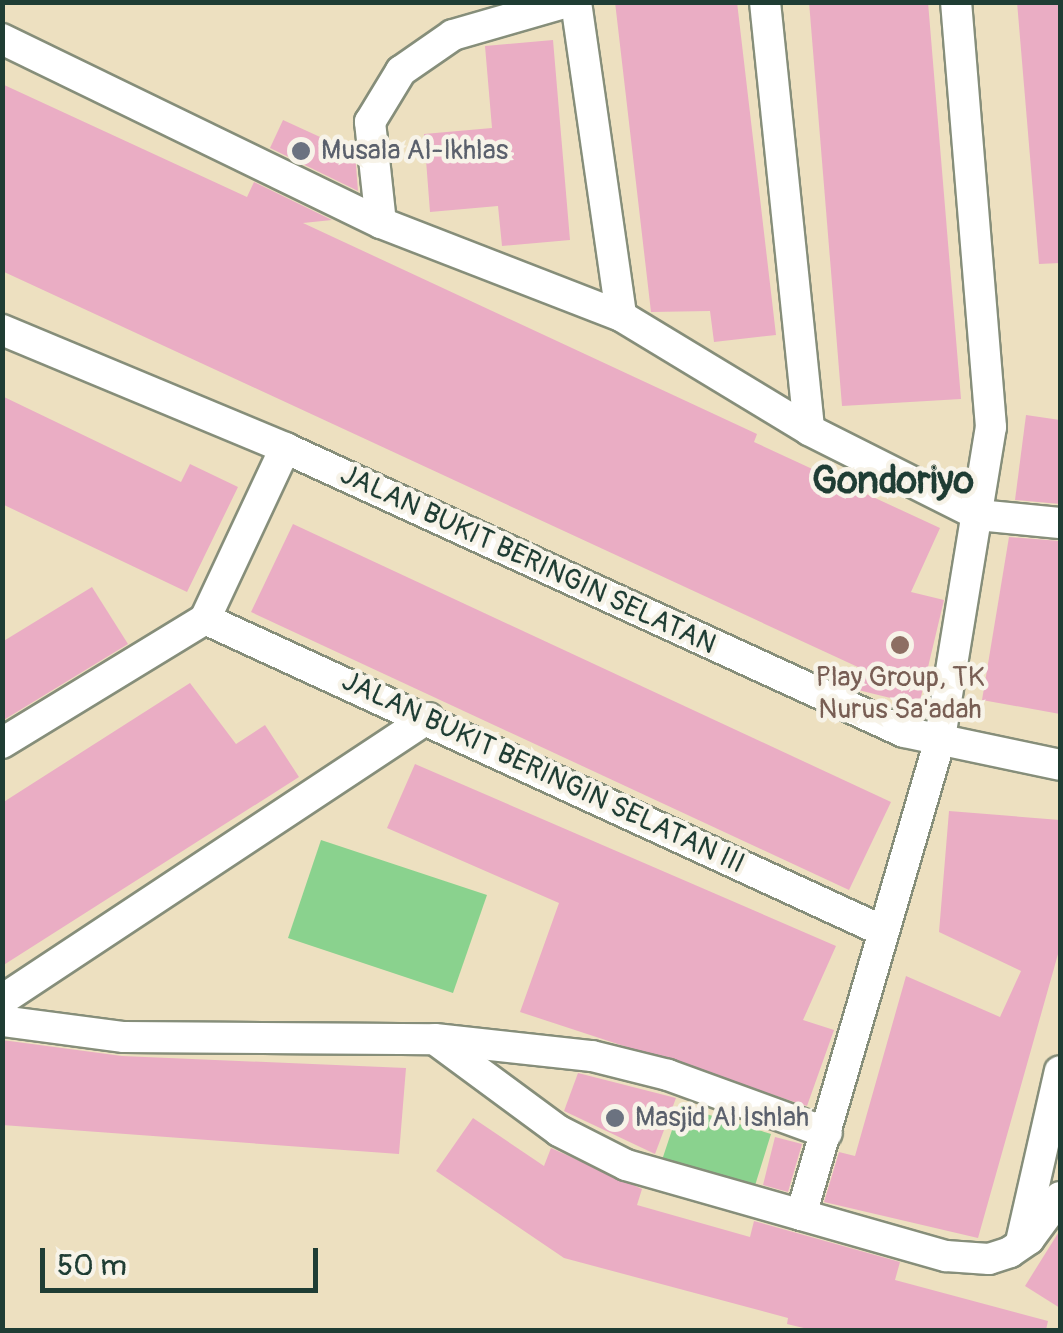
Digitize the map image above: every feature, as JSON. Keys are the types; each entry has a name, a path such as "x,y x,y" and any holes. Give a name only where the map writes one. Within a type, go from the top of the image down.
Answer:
{"street":[{"path":"382,223 370,122 400,71 452,35 567,2"},
{"path":"576,2 621,316"},
{"path":"766,2 809,430"},
{"path":"801,1216 828,1133 881,930 939,744 992,426 956,2"},
{"path":"2,39 382,223 621,316 809,430 978,515 1060,522"},
{"name":"JALAN BUKIT BERINGIN SELATAN","path":"2,330 285,448 939,744 1060,765"},
{"path":"2,743 205,619 285,448"},
{"name":"JALAN BUKIT BERINGIN SELATAN III","path":"205,619 428,718 881,930"},
{"path":"2,1000 428,718"},
{"path":"2,1021 124,1037 435,1039 628,1062 828,1133"},
{"path":"435,1039 559,1131 605,1156 725,1198 946,1256 989,1259 1020,1245 1060,1197"},
{"path":"1020,1245 1060,1072"}],"green space":[{"path":"321,840 487,895 453,993 288,938"},
{"path":"680,1106 771,1134 753,1192 661,1163"}],"building":[{"path":"615,2 737,2 776,335 714,342 710,311 651,312"},
{"path":"809,2 928,2 961,399 842,406"},
{"path":"1017,2 1060,2 1060,263 1039,264"},
{"path":"553,40 570,240 502,246 498,206 430,212 424,134 492,128 485,46"},
{"path":"2,84 247,197 254,182 332,220 303,223 757,434 754,442 940,528 911,592 944,600 919,705 854,689 860,668 2,271"},
{"name":"Musala Al-Ikhlas","path":"283,120 355,153 358,191 270,148"},
{"path":"2,396 181,482 190,464 238,487 187,592 2,504"},
{"path":"1026,415 1060,420 1060,504 1015,500"},
{"path":"293,524 891,802 849,890 251,612"},
{"path":"1009,537 1060,541 1060,714 982,700"},
{"path":"92,587 128,644 2,721 2,642"},
{"path":"190,683 236,744 265,725 299,777 2,966 2,803"},
{"path":"415,764 836,946 803,1020 834,1030 807,1106 520,1012 559,903 387,828"},
{"path":"949,811 1060,820 1060,947 978,1238 824,1202 839,1152 855,1156 906,976 1000,1017 1021,971 939,932"},
{"path":"2,1040 122,1056 406,1068 399,1154 2,1125"},
{"name":"Masjid Al Ishlah","path":"578,1073 676,1098 655,1154 564,1111"},
{"path":"473,1118 544,1166 551,1148 642,1189 637,1205 750,1237 754,1221 900,1262 895,1280 1048,1321 1046,1330 812,1330 787,1324 788,1318 564,1258 436,1171"},
{"path":"775,1137 802,1144 788,1192 763,1185"},
{"path":"1060,1230 1060,1308 1025,1286"}],"place":[{"name":"Musala Al-Ikhlas","path":"301,151"},
{"name":"Play Group, TK Nurus Sa'adah","path":"900,645"},
{"name":"Masjid Al Ishlah","path":"615,1118"}],"district":[{"name":"Gondoriyo","path":"893,482"}]}
